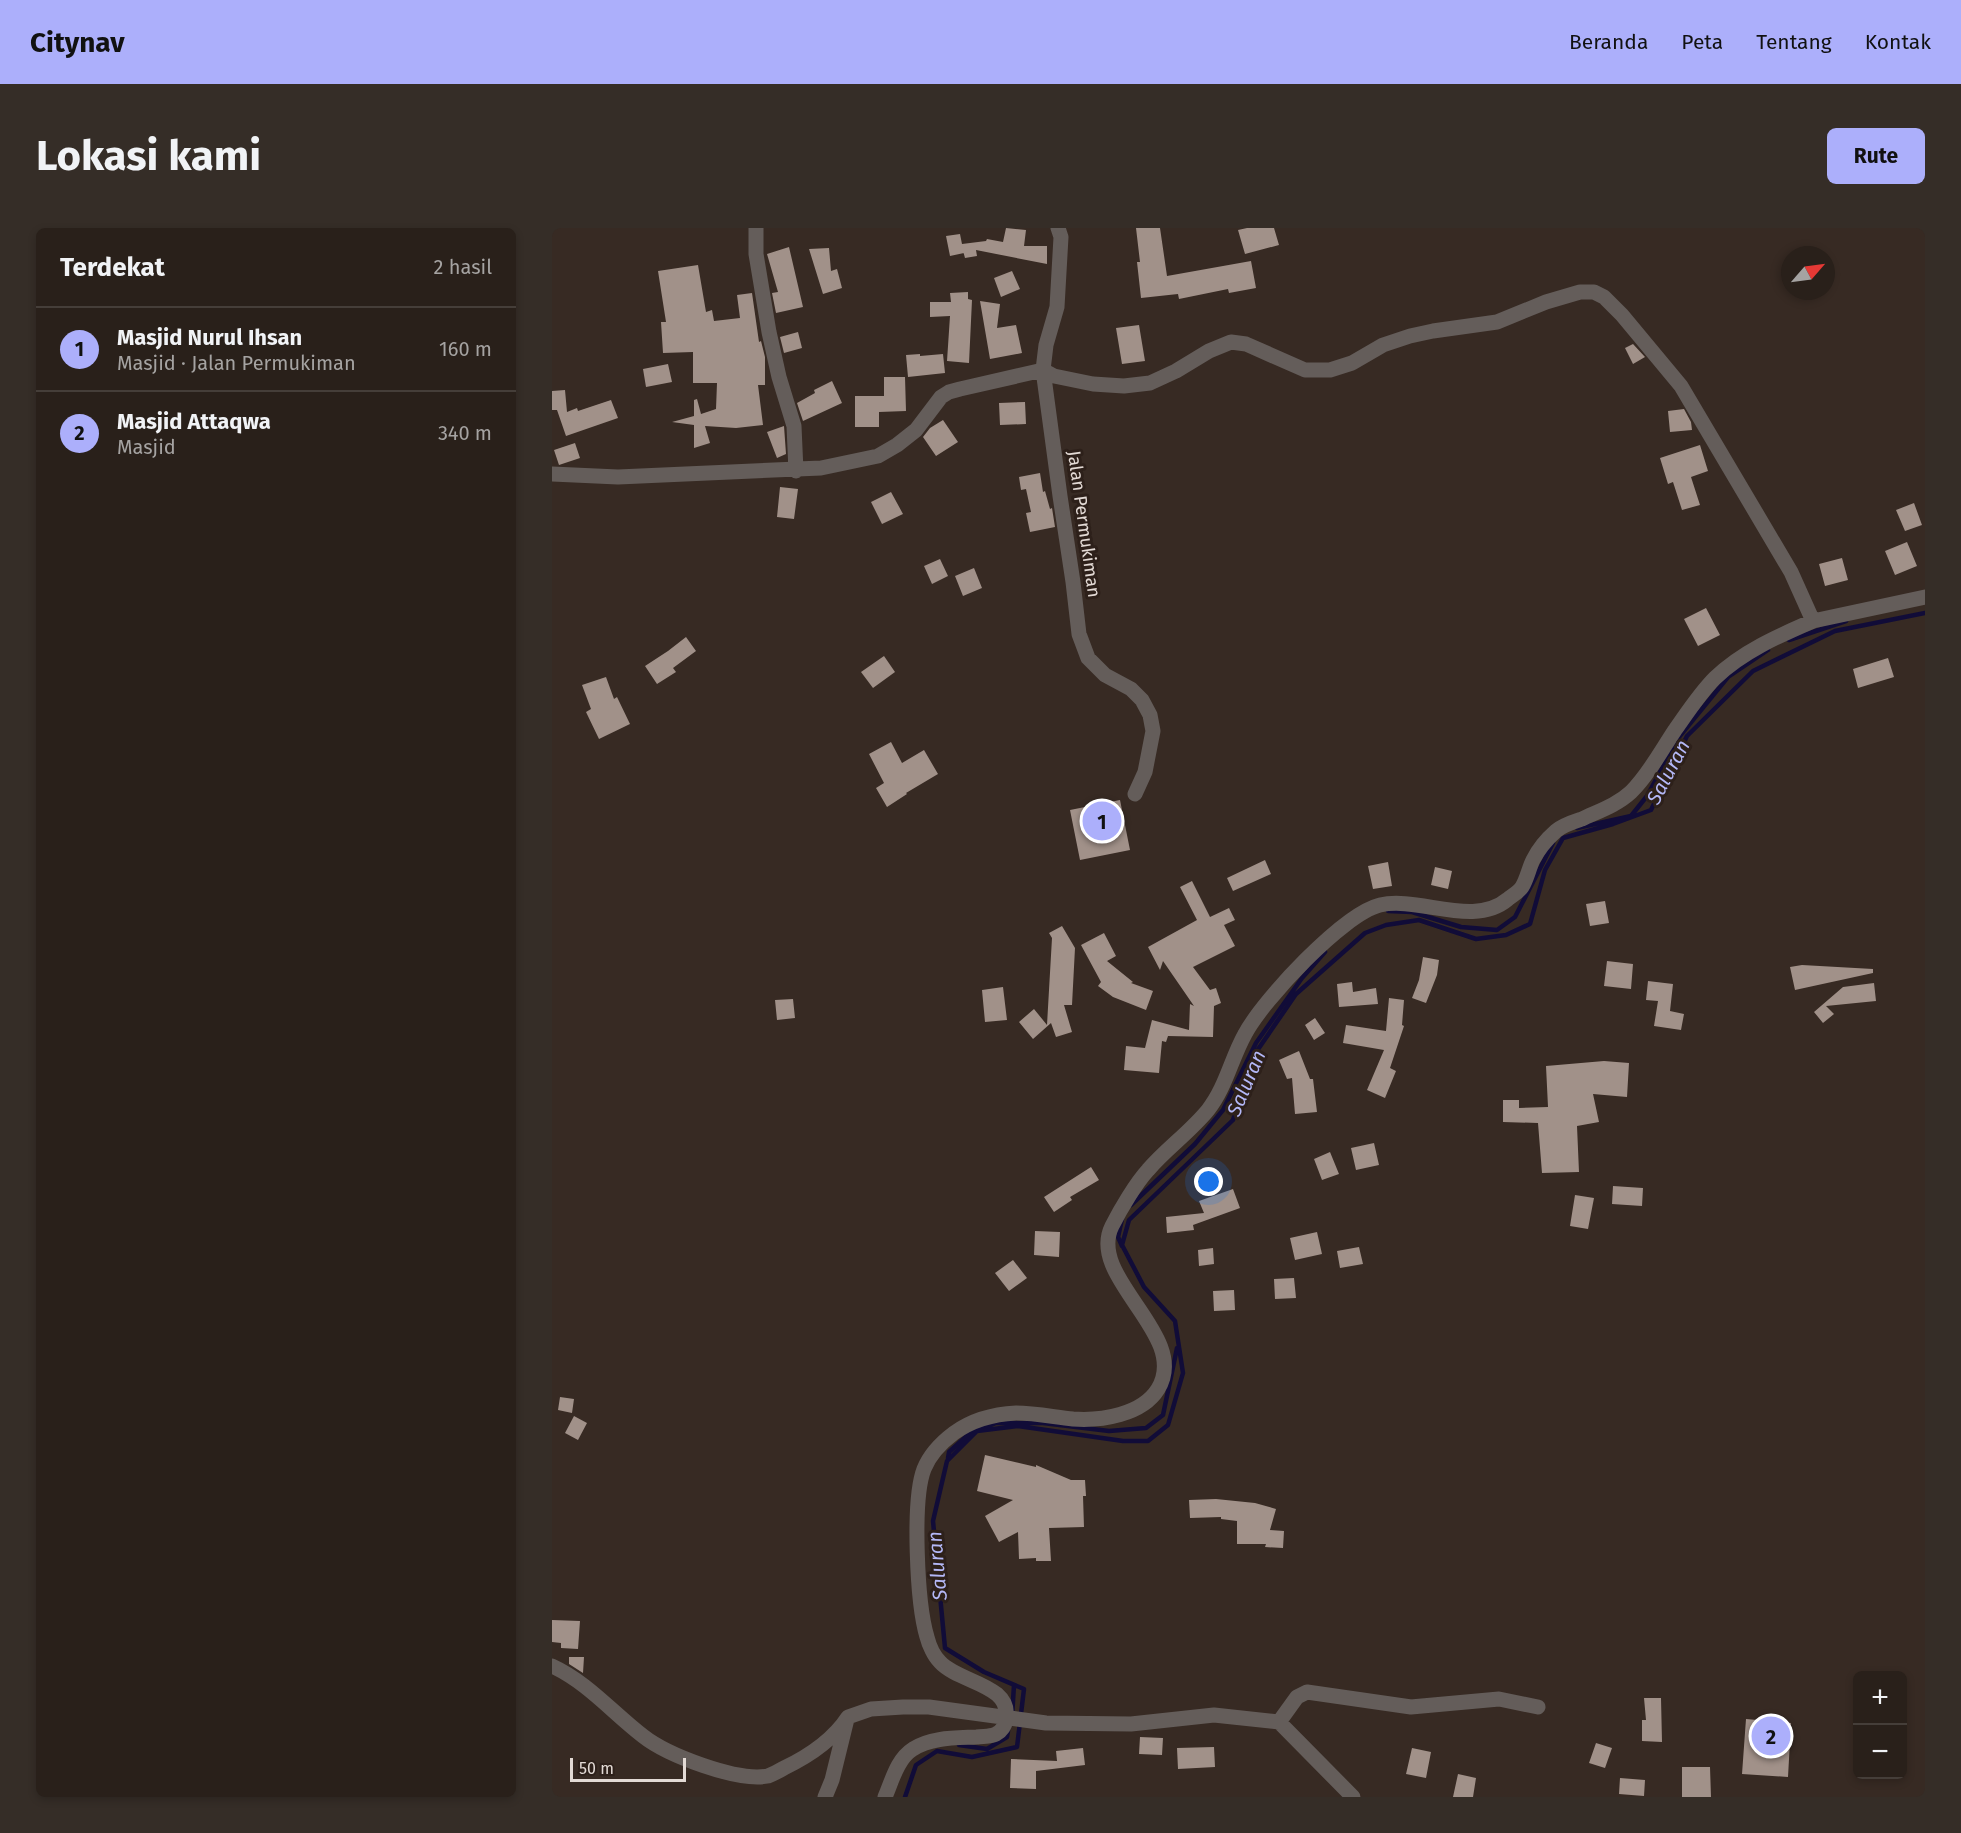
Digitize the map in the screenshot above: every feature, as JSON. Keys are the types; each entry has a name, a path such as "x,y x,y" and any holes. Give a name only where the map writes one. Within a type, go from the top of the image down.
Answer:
{"street":[{"path":"756,228 756,254 769,332 779,377 794,426 796,471"},
{"name":"Jalan Permukiman","path":"1058,228 1061,237 1057,307 1046,345 1043,370 1079,634 1088,658 1105,675 1131,689 1142,700 1152,723 1153,731 1145,772 1135,794"},
{"path":"552,474 618,477 796,471 821,468 878,456 897,445 915,430 941,397 949,392 1043,370 1054,376 1093,384 1124,386 1150,383 1230,342 1246,344 1305,370 1330,370 1352,363 1383,345 1410,336 1497,322 1546,302 1580,292 1593,292 1604,297 1622,315 1681,386 1791,573 1813,621"},
{"path":"885,1797 902,1760 915,1747 948,1738 991,1736 1004,1727 1010,1717 1005,1702 999,1695 941,1664 927,1640 921,1606 918,1500 924,1469 938,1446 968,1424 1014,1413 1078,1419 1106,1417 1134,1409 1147,1401 1159,1388 1163,1378 1163,1354 1159,1341 1131,1298 1110,1258 1107,1240 1111,1227 1145,1173 1206,1113 1216,1098 1243,1036 1278,988 1355,917 1379,905 1404,903 1457,912 1486,909 1503,904 1522,886 1536,855 1558,829 1613,806 1631,792 1712,681 1733,663 1777,637 1813,621 1925,597"},
{"path":"552,1666 601,1699 645,1737 695,1763 748,1776 768,1776 816,1751 848,1717 871,1710 929,1707 1046,1723 1131,1724 1214,1715 1278,1722 1353,1797"},
{"path":"1278,1722 1297,1697 1307,1692 1411,1707 1499,1698 1538,1707"},
{"path":"825,1797 832,1780 848,1717"}],"building":[{"path":"1006,228 1026,230 1024,246 1047,246 1047,264 976,250 977,256 965,258 964,253 950,256 946,236 960,234 962,244 987,239 1003,242"},
{"path":"1136,228 1160,228 1167,276 1251,261 1256,288 1229,293 1228,289 1179,299 1178,294 1141,298"},
{"path":"1274,228 1279,245 1245,254 1238,230"},
{"path":"789,247 803,307 776,313 772,293 778,292 767,254"},
{"path":"829,248 831,271 837,269 842,288 823,294 809,249"},
{"path":"698,265 706,312 712,310 714,321 740,318 737,295 752,293 759,342 761,341 765,357 765,385 758,385 763,425 736,428 705,426 710,443 694,448 694,425 672,422 694,416 694,400 697,399 701,414 716,409 717,383 693,383 693,352 663,353 661,322 666,322 658,271"},
{"path":"1012,271 1020,289 1001,297 994,278"},
{"path":"968,292 968,299 972,300 969,363 947,361 950,316 930,317 930,302 951,302 950,293"},
{"path":"980,301 1000,304 997,328 1016,325 1022,353 990,359"},
{"path":"1139,325 1145,361 1122,364 1116,328"},
{"path":"798,332 802,348 784,353 780,337"},
{"path":"1633,344 1645,357 1633,364 1625,348"},
{"path":"920,354 920,356 943,354 945,373 908,377 906,355"},
{"path":"668,364 672,382 646,387 643,369"},
{"path":"884,377 905,377 906,411 879,412 879,427 855,427 855,396 884,396"},
{"path":"832,381 842,403 803,421 797,403 815,393 814,390"},
{"path":"565,390 567,412 577,408 578,411 611,400 618,418 566,436 557,410 552,410 552,391"},
{"path":"1025,402 1026,424 1000,425 999,403"},
{"path":"1684,409 1691,422 1692,430 1670,432 1668,411"},
{"path":"943,420 958,442 936,456 923,437 930,428"},
{"path":"784,426 786,454 777,458 767,432"},
{"path":"575,443 580,458 559,465 554,450"},
{"path":"1700,445 1708,471 1691,477 1700,505 1682,510 1673,482 1668,484 1660,458"},
{"path":"1040,473 1043,492 1045,491 1050,509 1052,508 1055,527 1030,532 1026,513 1031,512 1026,489 1021,490 1019,477"},
{"path":"780,487 798,489 794,519 777,517"},
{"path":"891,492 903,514 882,524 871,502"},
{"path":"1914,503 1922,525 1905,531 1896,510"},
{"path":"1907,542 1917,566 1895,575 1885,551"},
{"path":"1842,558 1848,580 1825,586 1819,564"},
{"path":"940,559 948,576 932,584 924,566"},
{"path":"974,568 982,588 963,596 955,576"},
{"path":"1706,608 1720,635 1698,646 1684,619"},
{"path":"686,637 696,651 673,668 676,672 657,684 645,666"},
{"path":"884,656 895,672 873,688 861,672"},
{"path":"1888,658 1894,677 1858,688 1853,669"},
{"path":"606,677 614,699 617,697 630,724 599,739 586,712 591,709 582,685"},
{"path":"891,742 902,763 924,750 938,774 887,807 876,788 884,783 869,754"},
{"path":"1120,800 1130,850 1080,860 1070,810"},
{"path":"1265,860 1271,874 1233,891 1227,878"},
{"path":"1388,862 1392,886 1373,889 1368,866"},
{"path":"1435,867 1452,871 1448,889 1431,885"},
{"path":"1192,881 1210,917 1229,908 1235,920 1224,925 1235,946 1193,967 1210,990 1216,988 1221,1003 1214,1006 1213,1037 1168,1036 1166,1042 1162,1041 1159,1073 1124,1070 1126,1046 1145,1048 1152,1020 1189,1030 1190,1004 1194,1006 1163,961 1160,970 1148,947 1197,920 1180,887"},
{"path":"1605,901 1609,923 1590,926 1586,904"},
{"path":"1062,926 1075,948 1072,1005 1064,1005 1072,1032 1056,1037 1051,1023 1033,1039 1019,1022 1034,1009 1047,1025 1052,938 1049,933"},
{"path":"1104,933 1116,956 1107,961 1133,982 1131,983 1153,991 1146,1010 1113,997 1098,986 1101,982 1081,945"},
{"path":"1423,957 1439,960 1437,975 1426,1003 1412,998 1419,980"},
{"path":"1607,961 1633,964 1631,989 1604,986"},
{"path":"1802,965 1873,969 1873,973 1795,990 1790,967"},
{"path":"1648,981 1673,984 1670,1011 1684,1014 1681,1030 1654,1026 1658,1001 1646,1000"},
{"path":"1352,982 1353,992 1376,988 1378,1004 1339,1007 1337,984"},
{"path":"1874,983 1876,1001 1826,1006 1834,1014 1823,1023 1814,1012 1843,987"},
{"path":"1003,987 1007,1020 985,1022 982,990"},
{"path":"1389,998 1404,1000 1402,1025 1404,1026 1390,1068 1396,1071 1385,1098 1367,1090 1384,1050 1343,1043 1346,1025 1386,1031"},
{"path":"793,999 795,1018 777,1020 775,1000"},
{"path":"1315,1018 1325,1033 1314,1040 1305,1025"},
{"path":"1299,1051 1310,1079 1313,1079 1317,1112 1295,1114 1292,1078 1287,1079 1279,1060"},
{"path":"1604,1061 1629,1063 1627,1097 1593,1094 1599,1122 1577,1126 1579,1172 1542,1173 1538,1123 1503,1122 1503,1100 1519,1100 1519,1108 1548,1107 1546,1066"},
{"path":"1374,1143 1379,1165 1356,1170 1351,1148"},
{"path":"1330,1152 1339,1174 1322,1180 1314,1159"},
{"path":"1091,1167 1099,1180 1070,1197 1072,1200 1054,1212 1044,1197"},
{"path":"1613,1186 1643,1188 1642,1206 1612,1204"},
{"path":"1233,1189 1240,1208 1193,1225 1194,1230 1167,1233 1166,1217 1204,1213 1199,1201"},
{"path":"1575,1195 1594,1198 1588,1229 1570,1226"},
{"path":"1035,1231 1060,1232 1059,1257 1034,1255"},
{"path":"1317,1232 1322,1254 1295,1260 1290,1238"},
{"path":"1359,1247 1363,1264 1340,1268 1337,1251"},
{"path":"1213,1248 1214,1264 1199,1266 1198,1250"},
{"path":"1013,1260 1027,1278 1009,1291 995,1273"},
{"path":"1294,1278 1296,1298 1275,1299 1274,1279"},
{"path":"1234,1290 1235,1310 1214,1311 1213,1291"},
{"path":"560,1397 574,1399 572,1413 558,1410"},
{"path":"574,1416 587,1423 578,1440 565,1433"},
{"path":"985,1455 1036,1467 1036,1465 1071,1480 1085,1480 1084,1527 1049,1528 1051,1561 1036,1561 1036,1558 1019,1559 1018,1532 999,1542 985,1516 1013,1500 977,1491"},
{"path":"1216,1499 1255,1503 1276,1509 1270,1530 1284,1531 1283,1548 1265,1547 1266,1544 1237,1544 1237,1521 1221,1519 1221,1517 1190,1518 1189,1500"},
{"path":"552,1620 580,1621 578,1649 561,1648 561,1643 552,1642"},
{"path":"569,1657 584,1657 583,1673 569,1664"},
{"path":"1644,1698 1661,1698 1662,1742 1642,1741 1642,1720 1646,1720"},
{"path":"1746,1719 1791,1723 1788,1777 1742,1774"},
{"path":"1140,1737 1163,1738 1162,1755 1139,1754"},
{"path":"1596,1743 1612,1748 1605,1768 1589,1763"},
{"path":"1214,1747 1215,1767 1178,1769 1177,1748"},
{"path":"1083,1748 1085,1765 1036,1771 1036,1789 1010,1788 1011,1759 1057,1761 1056,1751"},
{"path":"1412,1748 1431,1752 1426,1778 1406,1774"},
{"path":"1682,1767 1710,1767 1711,1797 1682,1797"},
{"path":"1458,1774 1476,1778 1473,1797 1453,1797"},
{"path":"1620,1778 1645,1780 1644,1796 1619,1794"}],"waterway":[{"name":"Saluran","path":"905,1797 916,1765 937,1751 972,1757 1017,1747 1024,1689 984,1672 945,1648 933,1521 947,1461 977,1431 1018,1426 1123,1441 1148,1441 1168,1425 1183,1373 1175,1321 1144,1287 1122,1245 1129,1220 1233,1120 1252,1058 1296,994 1365,933 1386,925 1419,920 1476,939 1506,935 1530,924 1545,870 1563,838 1613,824 1651,810 1687,736 1753,671 1835,631 1925,613"},
{"path":"1789,640 1846,621"},
{"path":"1577,828 1631,816 1647,796 1679,737 1728,677 1768,650"},
{"path":"1388,911 1412,912 1461,927 1497,930 1515,917 1553,843"},
{"path":"1131,1205 1195,1144 1223,1110 1256,1043 1302,978 1325,952"},
{"path":"1122,1219 1118,1237 1122,1246"},
{"path":"948,1458 949,1452 970,1433 996,1423 1043,1423 1109,1431 1146,1428 1163,1415 1177,1348"},
{"path":"1012,1684 1014,1685 1012,1717"},
{"path":"959,1745 987,1749 1007,1737 1008,1731"}],"place":[{"name":"Masjid Nurul Ihsan","path":"1102,821"},
{"name":"Masjid Attaqwa","path":"1771,1736"}]}
